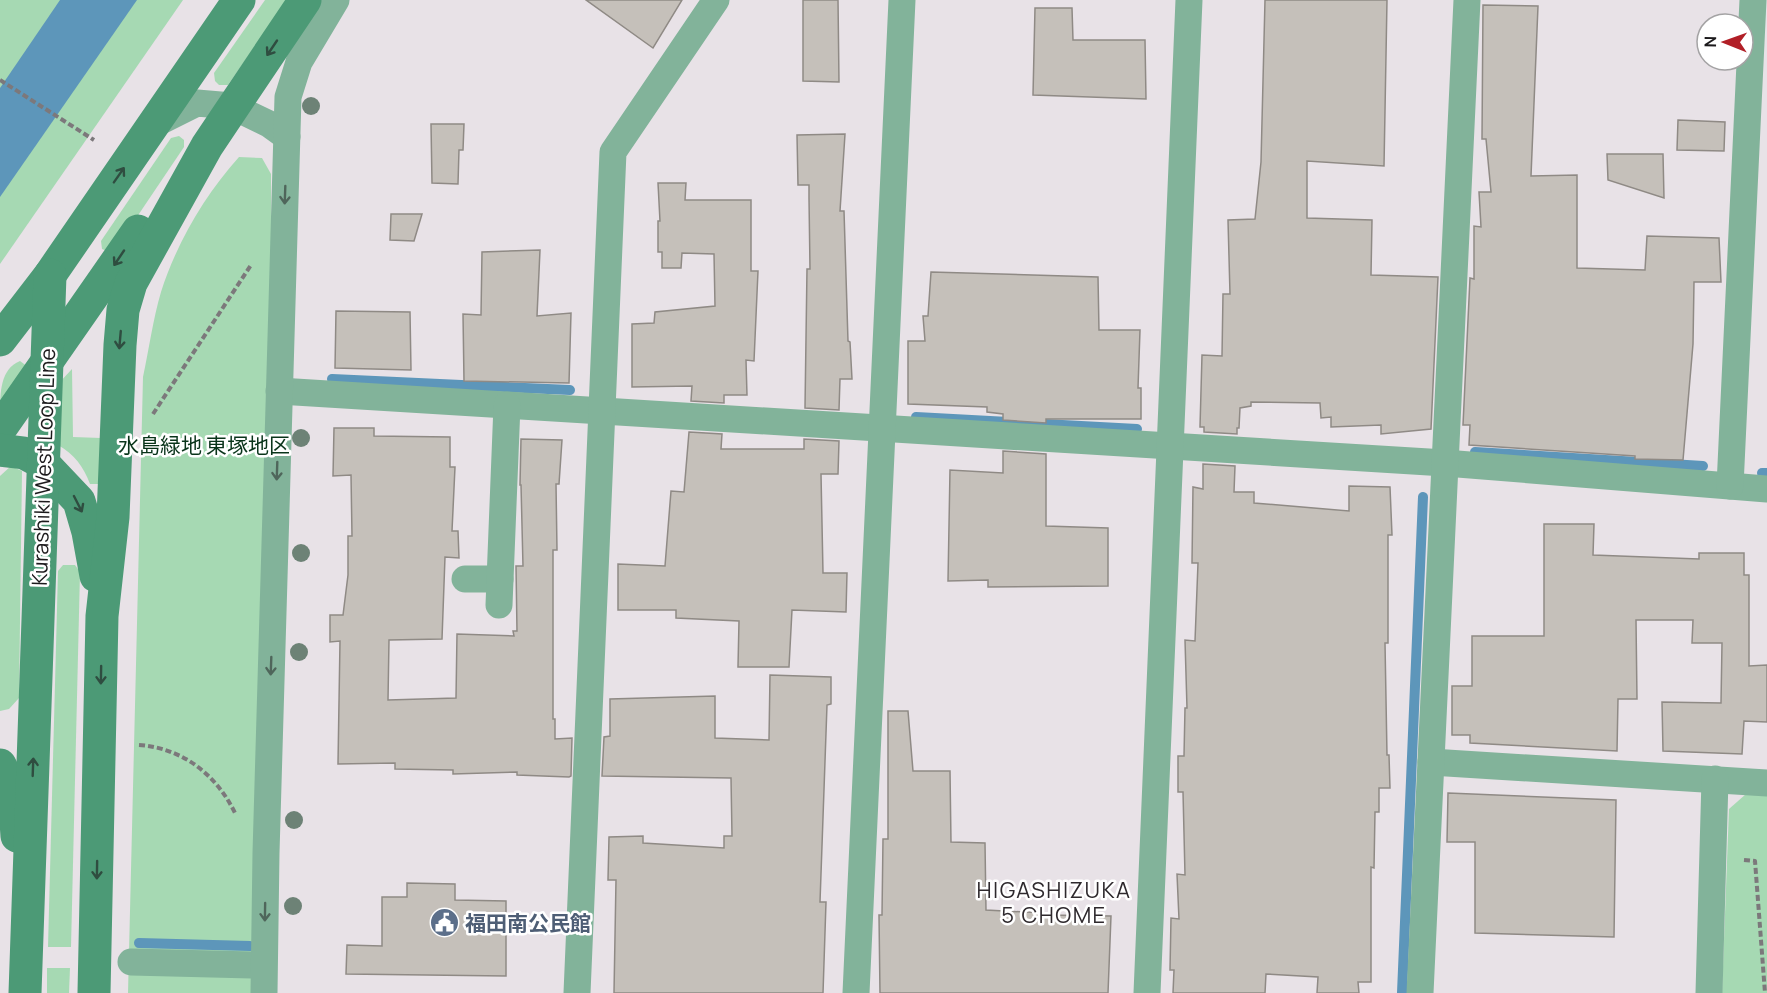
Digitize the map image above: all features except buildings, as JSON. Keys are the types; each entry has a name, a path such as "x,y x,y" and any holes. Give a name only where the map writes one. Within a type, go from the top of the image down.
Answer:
{"main road":[{"path":"0,340 50,275 239,0"},
{"path":"94,993 102,616 113,517 123,310 130,283 207,146 305,0"},
{"path":"0,429 165,191 207,146"},
{"name":"Kurashiki West Loop Line","path":"25,993 50,275"},
{"path":"0,450 24,453 43,463 79,501 88,532 102,616"},
{"path":"0,765 16,822 26,952"}],"street":[{"path":"264,993 288,98 299,62 336,0"},
{"path":"577,993 613,152 716,0"},
{"path":"856,993 884,428 902,0"},
{"path":"1147,993 1189,0"},
{"path":"1420,993 1467,0"},
{"path":"1730,486 1752,0"},
{"path":"153,125 197,104 232,106 268,124 287,137"},
{"path":"279,391 1444,463 1767,489"},
{"path":"465,579 500,592 507,405"},
{"path":"1431,762 1767,783"},
{"path":"1709,993 1715,779"},
{"path":"131,962 252,964"}],"path":[{"path":"0,80 94,140"},
{"path":"152,416 257,256"},
{"path":"138,745 157,746 194,763 211,777 228,799 239,822"},
{"path":"1713,859 1755,861 1765,993"}],"green space":[{"path":"0,0 183,0 0,264"},
{"path":"265,0 287,0 228,85 219,85 215,81 214,73"},
{"path":"179,136 184,140 184,147 114,251 102,249 101,241 171,138"},
{"name":"水島緑地 東塚地区","path":"239,157 262,158 271,174 271,266 252,993 128,993 143,377 158,302 175,255 204,203"},
{"path":"20,361 28,367 0,415 2,383 8,370"},
{"path":"72,369 73,437 101,438 100,484 90,484 78,462 58,445 59,383"},
{"path":"11,466 22,471 19,698 9,709 0,711 0,476"},
{"path":"63,565 75,565 80,572 71,947 48,947 58,571"},
{"path":"1746,794 1767,796 1767,993 1722,993 1729,809"},
{"path":"47,968 70,968 69,993 47,993"}],"water":[{"path":"60,0 137,0 0,197 0,88"}],"waterway":[{"path":"332,379 570,390"},
{"path":"916,417 1137,429"},
{"path":"1475,452 1703,466"},
{"path":"1762,473 1767,473"},
{"path":"1402,993 1423,497"},
{"path":"139,943 250,946"}],"place":[{"name":"福田南公民館","path":"444,923"}],"district":[{"name":"HIGASHIZUKA 5 CHOME","path":"1054,902"}]}
